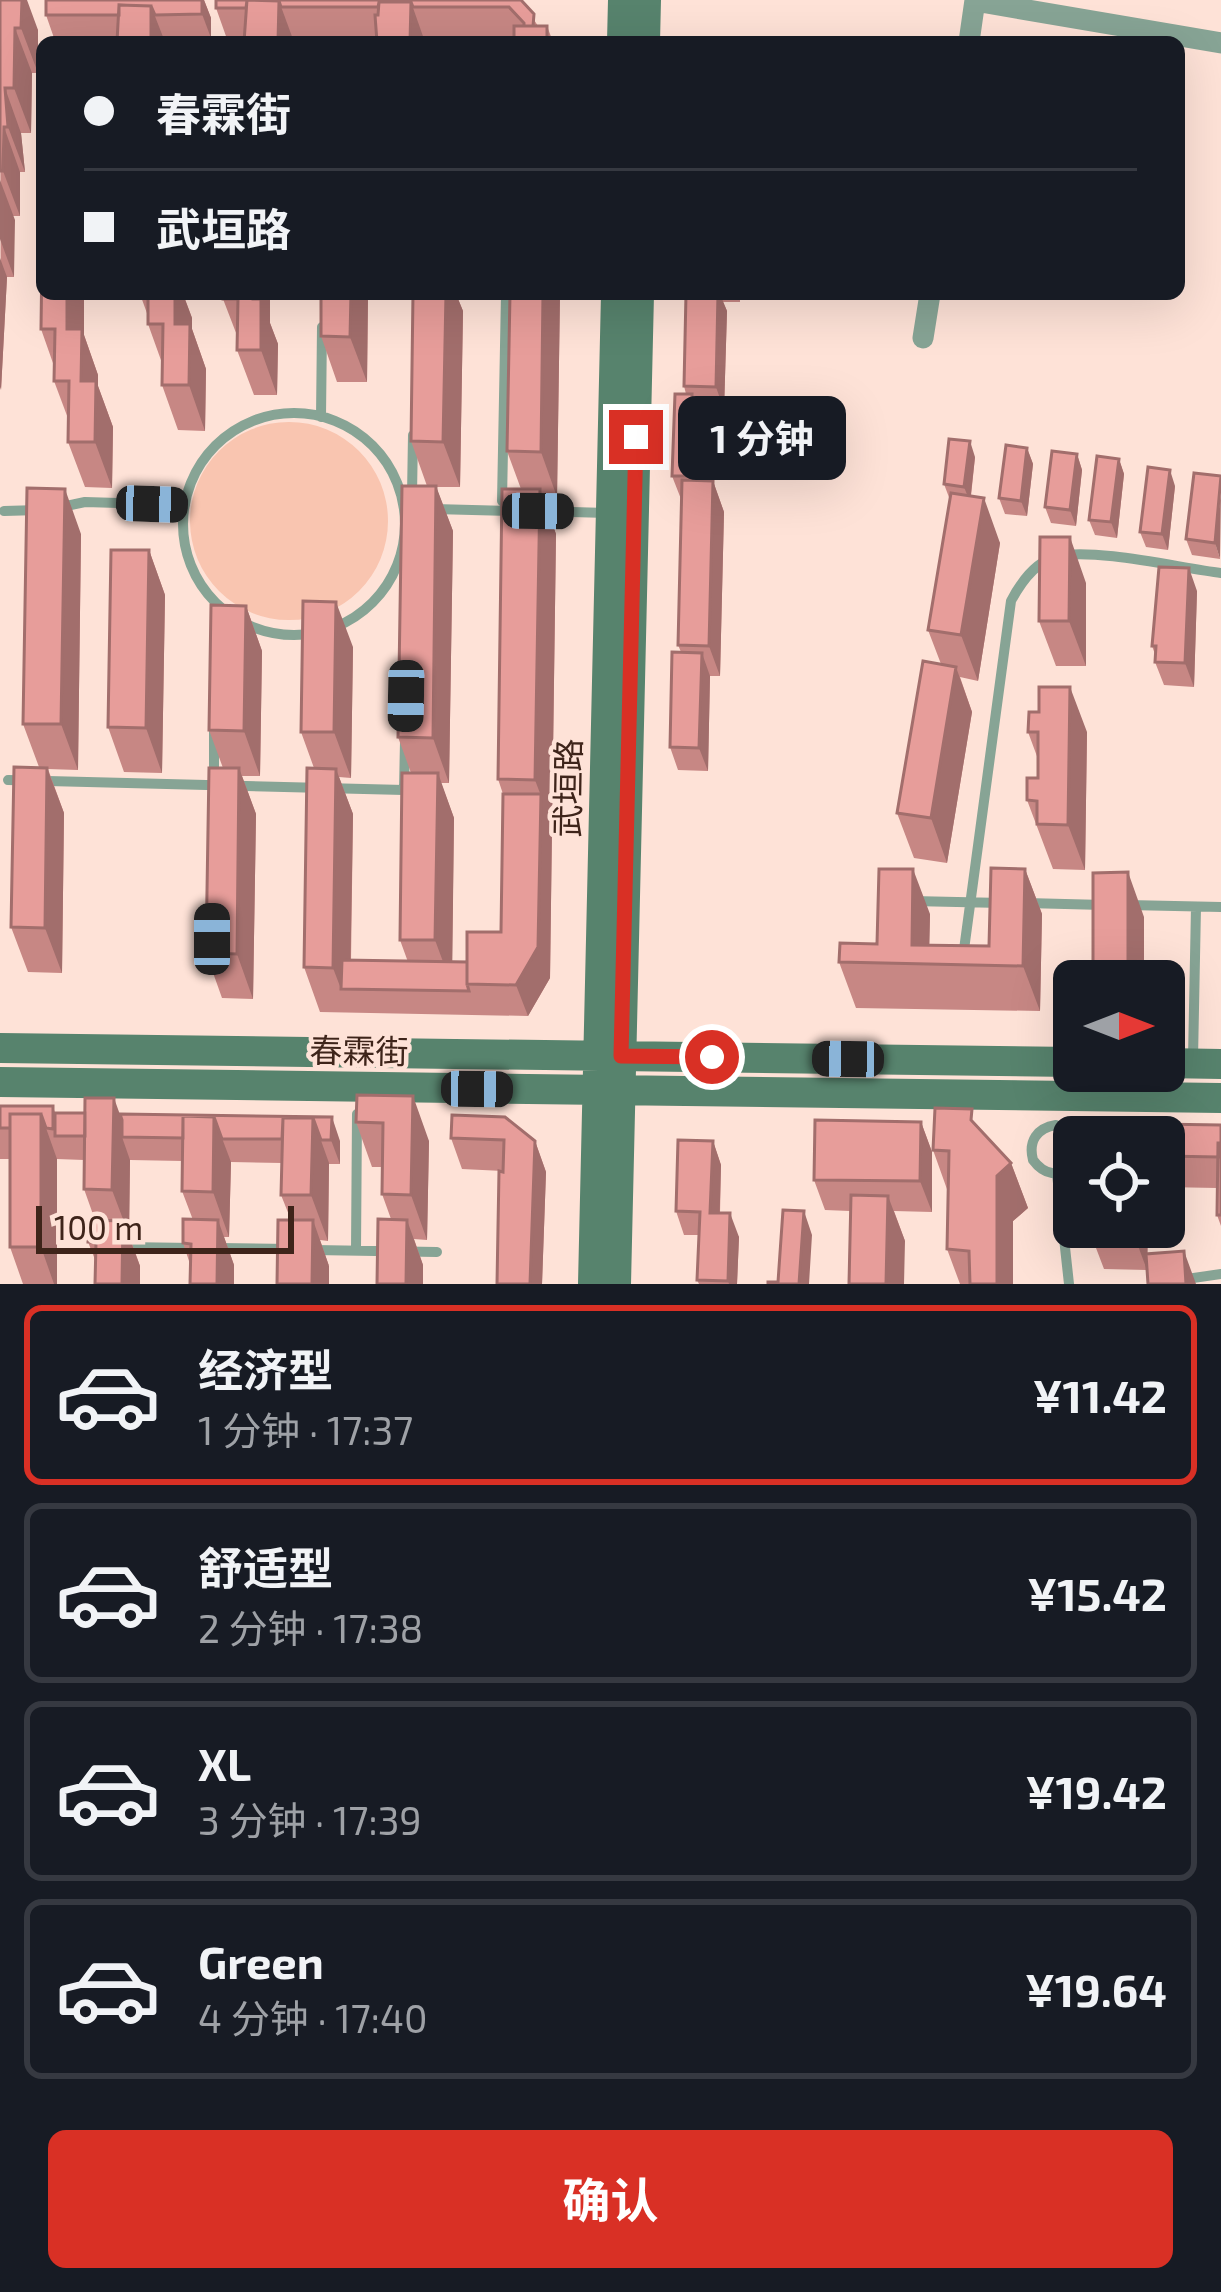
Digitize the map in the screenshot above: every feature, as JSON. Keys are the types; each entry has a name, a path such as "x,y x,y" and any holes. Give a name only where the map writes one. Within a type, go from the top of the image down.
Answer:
{"main road":[{"path":"622,0 622,36"},
{"path":"645,36 646,0"},
{"name":"武垣路","path":"610,1056 616,300"},
{"name":"武垣路","path":"593,1284 609,1090 639,300"},
{"name":"春霖街","path":"0,1048 1053,1062"},
{"name":"春霖街","path":"0,1082 609,1090 1056,1110 1221,1098"},
{"name":"武垣路","path":"609,1090 616,1284"}],"street":[{"path":"970,36 975,0 1181,36"},
{"path":"1185,37 1221,43"},
{"path":"923,338 929,300"}],"lane":[{"path":"502,511 506,300"},
{"path":"321,417 322,314"},
{"path":"410,579 407,509 395,481 376,451 349,428 321,417 281,414 232,432 206,457 185,505 184,541 195,574 216,603 254,628 305,635 336,627 364,610 396,568 407,509 414,413"},
{"path":"4,511 85,502 185,505"},
{"path":"407,509 611,513"},
{"path":"962,966 1011,602 1020,585 1045,561 1059,556 1221,573"},
{"path":"232,634 254,628"},
{"path":"213,806 214,717"},
{"path":"8,780 404,790 406,719"},
{"path":"892,901 1221,907"},
{"path":"1193,1064 1196,907"},
{"path":"356,1250 357,1087"},
{"path":"1053,1173 1038,1167 1031,1152 1035,1136 1056,1110 1060,1116"},
{"path":"119,1246 437,1252"},
{"path":"1066,1248 1070,1284"},
{"path":"1152,1284 1221,1274"}],"shaded area":[{"path":"289,422 327,430 359,451 380,483 388,521 380,559 359,591 327,612 289,620 251,612 219,591 198,559 190,521 198,483 219,451 251,430"}],"building":[{"path":"0,0 22,0 21,28 15,28 14,88 5,88 8,127 4,127 3,171 0,171"},
{"path":"46,0 202,0 202,14 155,15 151,6 119,5 119,15 46,15"},
{"path":"216,0 247,0 246,8 216,8"},
{"path":"247,0 521,0 534,14 533,26 524,26 509,7 413,7 411,2 379,2 378,7 281,7 279,1"},
{"path":"247,0 279,1 278,36 244,36"},
{"path":"379,2 411,2 410,36 377,36"},
{"path":"119,5 151,6 151,36 117,36"},
{"path":"514,26 547,26 547,36 514,36"},
{"path":"41,300 67,300 67,329 82,329 81,381 96,381 95,442 68,442 69,381 54,381 55,329 41,329"},
{"path":"148,300 175,300 175,324 190,324 189,385 162,385 163,324 148,324"},
{"path":"238,300 261,300 261,350 237,350"},
{"path":"321,300 351,300 350,337 321,336"},
{"path":"413,300 446,300 443,442 411,441"},
{"path":"510,300 543,300 541,452 507,451"},
{"path":"686,300 718,300 716,387 684,386"},
{"path":"675,394 692,394 690,476 672,476"},
{"path":"949,439 970,441 964,487 944,484"},
{"path":"1006,445 1027,448 1021,501 999,498"},
{"path":"1052,451 1077,454 1070,510 1045,507"},
{"path":"1097,456 1119,459 1111,522 1089,520"},
{"path":"1148,467 1170,470 1162,534 1140,532"},
{"path":"1194,473 1221,476 1215,543 1186,539"},
{"path":"682,480 713,481 709,646 678,645"},
{"path":"402,486 436,486 433,738 398,737"},
{"path":"27,488 65,489 61,724 23,724"},
{"path":"502,489 540,489 535,780 498,779"},
{"path":"951,493 984,498 961,635 928,630"},
{"path":"1040,537 1070,537 1069,621 1039,621"},
{"path":"111,550 149,550 146,728 108,727"},
{"path":"1159,567 1189,568 1185,663 1155,662 1156,646 1152,646"},
{"path":"303,601 336,602 334,732 301,732"},
{"path":"211,605 246,606 244,731 209,730"},
{"path":"672,652 702,653 699,748 670,747"},
{"path":"923,661 956,667 931,818 897,813"},
{"path":"1039,687 1070,687 1068,825 1037,824 1037,801 1027,800 1027,778 1038,778 1038,732 1028,732 1029,712 1039,712"},
{"path":"14,767 47,768 45,928 11,927"},
{"path":"209,768 239,768 237,954 206,953"},
{"path":"307,768 336,769 333,968 304,967"},
{"path":"402,773 438,773 435,940 400,940"},
{"path":"503,794 541,794 538,947 516,985 467,984 467,932 501,932"},
{"path":"991,868 1025,869 1023,966 839,962 840,943 877,944 879,869 913,869 912,945 989,946"},
{"path":"1128,872 1128,960 1093,960 1093,873"},
{"path":"342,960 467,962 469,991 341,989"},
{"path":"357,1095 413,1096 411,1195 382,1194 383,1123 356,1122"},
{"path":"85,1098 114,1098 112,1190 84,1189"},
{"path":"0,1106 53,1106 53,1129 46,1128 41,1114 10,1114 10,1128 0,1128"},
{"path":"935,1108 972,1109 971,1120 1011,1163 997,1176 997,1284 970,1284 969,1251 947,1249 949,1151 933,1150"},
{"path":"55,1113 85,1113 85,1136 55,1136"},
{"path":"10,1114 41,1114 41,1247 10,1247"},
{"path":"120,1114 332,1117 331,1140 321,1140 313,1118 283,1118 282,1139 222,1139 214,1117 183,1116 183,1138 122,1137"},
{"path":"452,1115 505,1117 535,1141 530,1284 497,1284 504,1140 451,1138"},
{"path":"183,1116 214,1117 213,1192 182,1191"},
{"path":"283,1118 313,1118 311,1195 281,1195"},
{"path":"815,1120 921,1122 920,1181 814,1180"},
{"path":"1185,1124 1221,1125 1218,1157 1185,1156"},
{"path":"678,1140 713,1141 710,1213 730,1213 728,1281 697,1280 700,1212 676,1211"},
{"path":"1221,1143 1221,1215 1217,1215"},
{"path":"851,1195 888,1196 886,1284 849,1284"},
{"path":"783,1210 804,1211 799,1284 768,1284 778,1282"},
{"path":"183,1219 218,1220 217,1284 190,1284 191,1244 183,1243"},
{"path":"378,1219 407,1220 406,1284 377,1284"},
{"path":"89,1220 123,1221 122,1284 95,1284 96,1242 88,1242"},
{"path":"278,1220 313,1220 312,1284 277,1284"},
{"path":"1184,1251 1186,1284 1148,1284 1146,1254"}],"route":[{"path":"636,437 621,1056 712,1057"}]}
